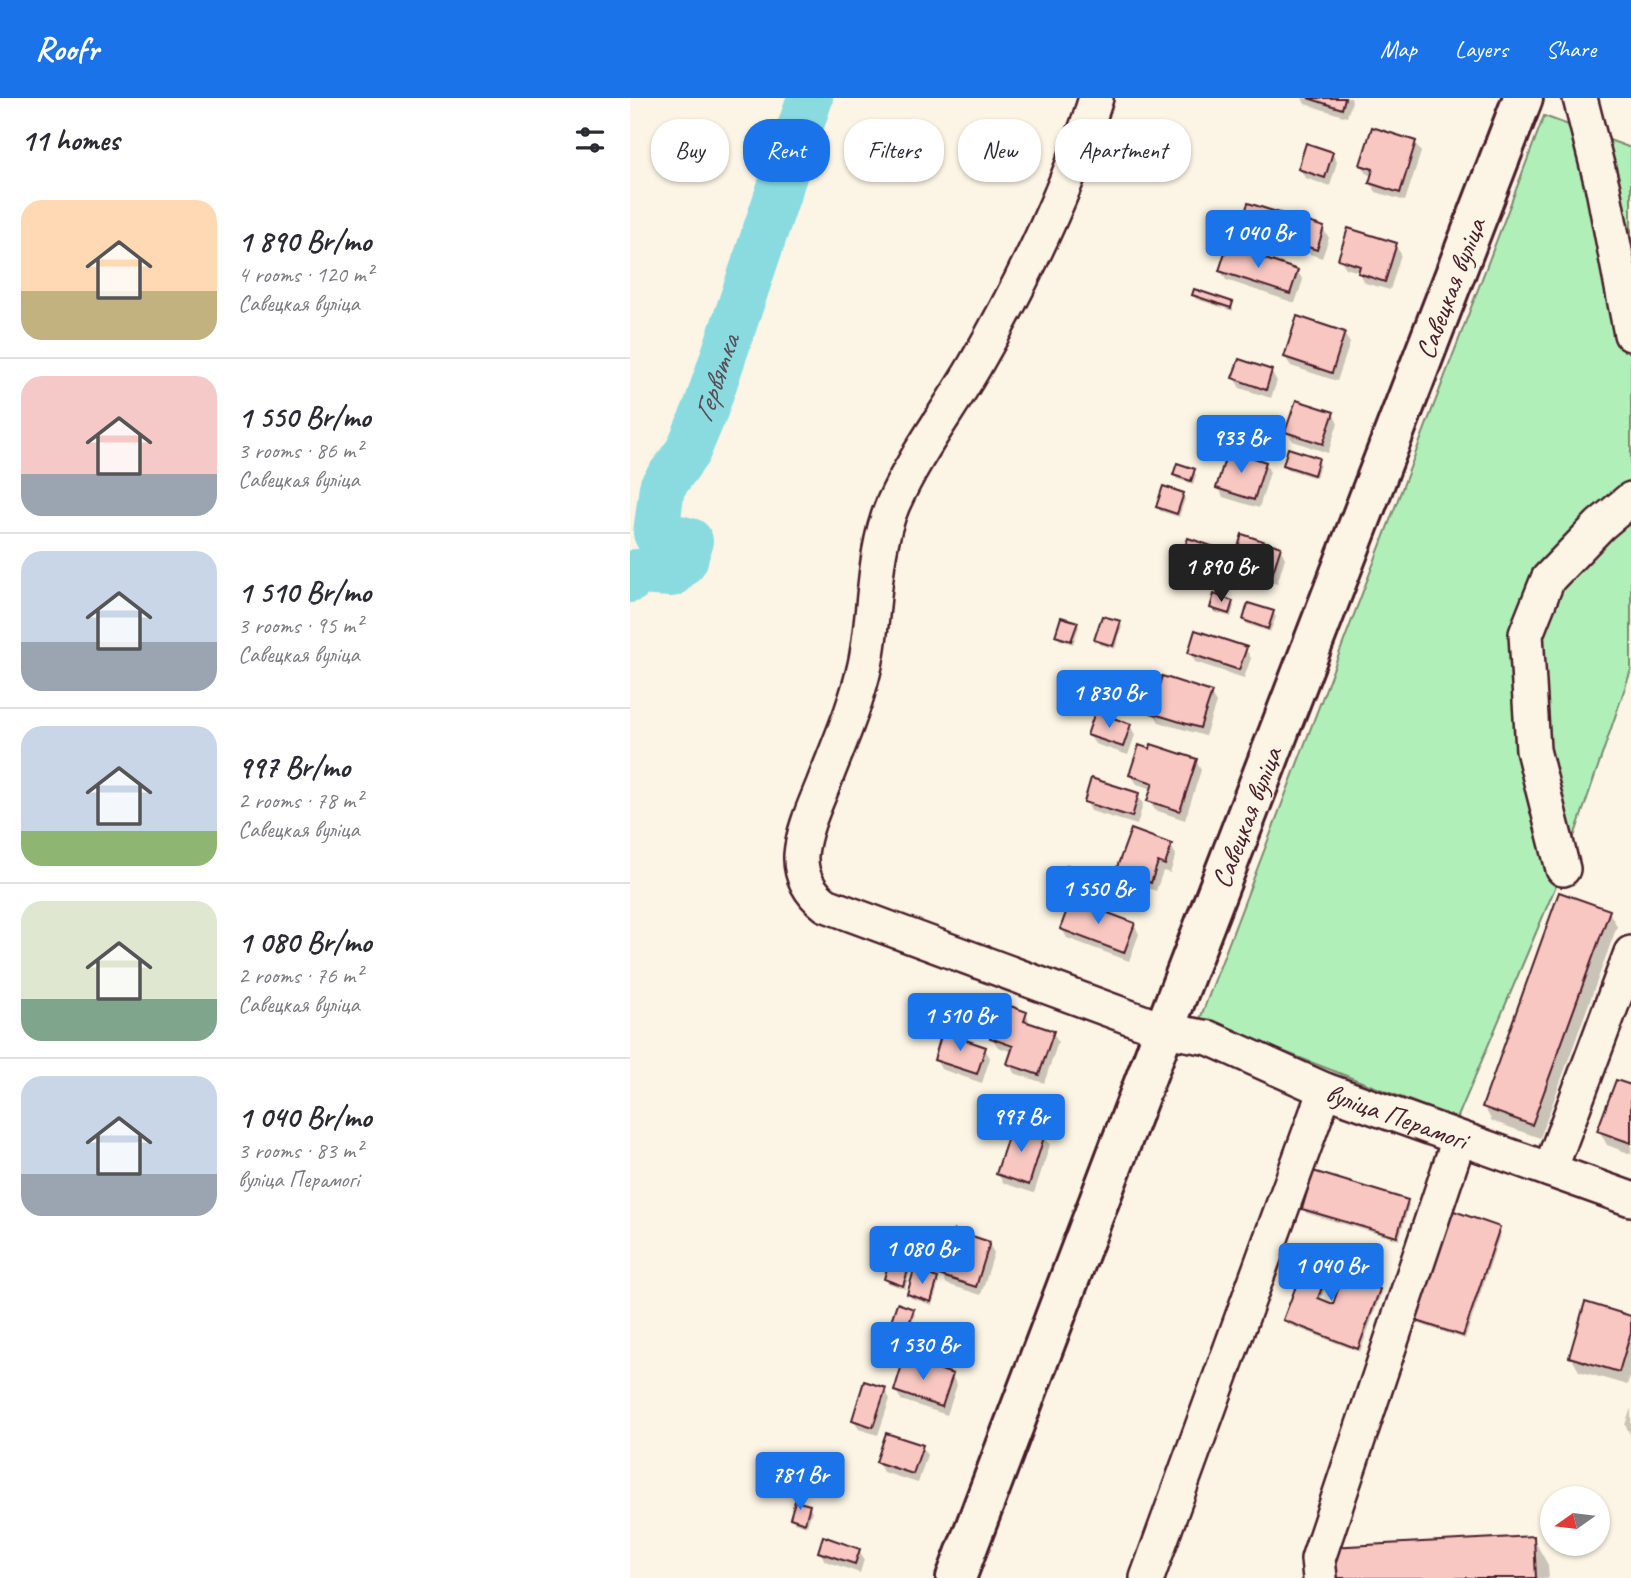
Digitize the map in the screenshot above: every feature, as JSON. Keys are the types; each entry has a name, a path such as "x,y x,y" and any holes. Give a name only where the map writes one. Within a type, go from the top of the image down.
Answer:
{"main road":[{"name":"Савецкая вуліца","path":"956,1578 1523,98"}],"street":[{"name":"вуліца Перамогі","path":"1096,98 1036,254 974,368 914,463 892,506 879,552 874,616 864,667 849,718 807,827 801,856 808,887 815,897 826,905 1164,1030 1209,1038 1325,1090 1631,1199"},
{"path":"1580,98 1603,189 1631,334"},
{"path":"1563,869 1533,750 1526,634 1548,579 1600,525 1631,499"},
{"path":"1550,1170 1631,953"},
{"path":"1147,1578 1325,1090"},
{"path":"1320,1578 1318,1559 1459,1139"}],"green space":[{"path":"1544,116 1631,148 1631,670 1563,869 1457,1119 1200,1019"}],"building":[{"path":"1308,98 1345,98 1342,109"},
{"path":"1372,127 1416,141 1400,193 1369,183 1373,169 1360,165"},
{"path":"1306,143 1333,152 1325,178 1298,169"},
{"path":"1248,203 1324,227 1317,250 1241,225"},
{"path":"1348,228 1397,243 1385,282 1358,273 1360,266 1338,259"},
{"path":"1227,246 1298,270 1290,294 1219,271"},
{"path":"1194,289 1233,302 1231,308 1192,295"},
{"path":"1297,316 1345,332 1332,373 1284,357"},
{"path":"1239,359 1272,370 1266,390 1232,378"},
{"path":"1296,400 1334,412 1323,444 1285,432"},
{"path":"1288,448 1319,458 1314,475 1283,465"},
{"path":"1228,449 1266,462 1254,500 1216,488"},
{"path":"1177,463 1195,469 1191,481 1173,475"},
{"path":"1163,486 1184,493 1177,514 1156,507"},
{"path":"1242,534 1281,547 1272,575 1233,563"},
{"path":"1188,538 1226,551 1217,580 1178,567"},
{"path":"1214,594 1233,601 1229,614 1210,608"},
{"path":"1248,603 1274,611 1268,629 1243,620"},
{"path":"1102,616 1121,621 1113,646 1094,640"},
{"path":"1061,617 1078,622 1071,641 1055,636"},
{"path":"1195,630 1247,647 1239,670 1188,653"},
{"path":"1162,676 1212,692 1200,728 1151,713"},
{"path":"1095,712 1131,724 1123,747 1087,735"},
{"path":"1151,744 1197,759 1180,811 1147,801 1153,783 1129,775 1139,745 1150,749"},
{"path":"1091,778 1139,793 1132,817 1084,802"},
{"path":"1131,829 1172,844 1165,865 1158,862 1151,883 1116,870"},
{"path":"1067,865 1098,876 1091,898 1059,888"},
{"path":"1559,892 1610,910 1532,1125 1482,1107"},
{"path":"1071,899 1135,923 1124,953 1060,929"},
{"path":"1002,1003 1027,1012 1024,1021 1054,1031 1039,1075 1007,1064 1013,1046 990,1038"},
{"path":"942,1032 986,1047 977,1074 934,1060"},
{"path":"1616,1080 1631,1085 1631,1143 1597,1131"},
{"path":"1012,1124 1045,1134 1029,1185 996,1174"},
{"path":"1313,1171 1408,1200 1397,1237 1302,1209"},
{"path":"1451,1210 1500,1227 1463,1336 1414,1320"},
{"path":"954,1230 990,1242 976,1287 939,1275"},
{"path":"1311,1247 1334,1256 1318,1298 1333,1304 1343,1275 1380,1289 1358,1349 1283,1320"},
{"path":"890,1258 910,1264 903,1286 884,1279"},
{"path":"914,1270 938,1278 931,1302 907,1294"},
{"path":"1585,1302 1631,1316 1631,1332 1619,1372 1569,1357"},
{"path":"897,1303 914,1309 906,1333 889,1327"},
{"path":"904,1358 953,1374 942,1407 894,1391"},
{"path":"864,1381 886,1388 873,1427 852,1420"},
{"path":"886,1433 923,1445 913,1474 876,1462"},
{"path":"795,1501 810,1505 805,1523 790,1518"},
{"path":"823,1536 860,1549 855,1564 818,1552"},
{"path":"1534,1536 1536,1578 1332,1578 1330,1547"}],"waterway":[{"name":"Гервятка","path":"630,580 637,572 671,574 685,560 690,541 679,538 670,547 662,544 656,533 662,487 688,451 706,408 810,98"}]}
